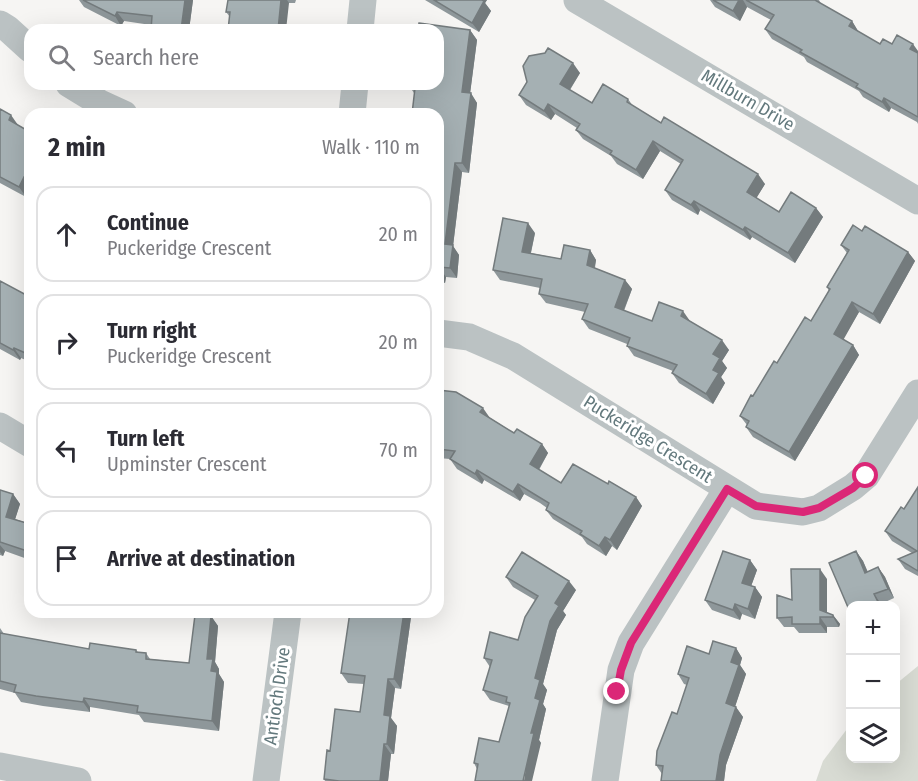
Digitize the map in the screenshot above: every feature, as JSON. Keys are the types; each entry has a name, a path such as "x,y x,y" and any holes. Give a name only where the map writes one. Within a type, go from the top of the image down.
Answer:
{"street":[{"path":"361,24 363,0"},
{"name":"Millburn Drive","path":"577,0 918,201"},
{"path":"0,24 24,44"},
{"path":"79,90 111,108"},
{"path":"353,108 354,90"},
{"name":"Puckeridge Crescent","path":"444,334 469,338 513,356 756,506 803,512 819,508 853,488 866,476 918,393"},
{"path":"0,426 24,440"},
{"path":"605,781 621,670 631,643 727,489"},
{"name":"Antioch Drive","path":"266,781 287,618"},
{"path":"0,766 78,781"}],"shaded area":[{"path":"918,666 918,781 816,781 823,761 846,730 846,763 900,763 900,681"}],"building":[{"path":"83,0 185,0 182,24 151,24 152,16 117,12 115,16"},
{"path":"228,0 281,0 279,24 229,24 230,12 226,12"},
{"path":"434,0 482,0 484,1 472,23"},
{"path":"713,0 739,0 733,11"},
{"path":"746,0 815,0 852,21 849,26 880,44 883,39 892,44 897,35 913,44 910,49 918,53 918,117 884,98 882,102 856,87 858,84 800,52 802,50 765,29 774,15"},
{"path":"444,26 470,30 462,92 471,93 462,163 455,163 445,244 453,245 450,268 444,267 444,108 413,108 415,90 444,90"},
{"path":"548,48 573,63 560,84 592,103 603,84 661,123 664,117 758,174 747,192 779,212 791,192 816,208 788,253 745,227 743,230 694,201 691,205 665,190 683,160 653,141 636,170 610,154 612,151 576,130 580,124 548,104 544,111 519,95 527,82 523,66 529,56 545,53"},
{"path":"0,109 11,115 9,120 24,129 24,177 19,187 0,177"},
{"path":"503,218 528,223 522,252 561,259 564,245 590,250 587,265 625,280 615,307 652,321 659,302 683,311 681,316 722,340 713,354 720,358 713,370 719,373 706,394 672,373 677,365 627,346 630,338 582,319 588,304 539,294 542,279 493,270"},
{"path":"853,225 862,231 865,226 908,252 873,314 852,302 834,334 853,345 789,452 746,427 749,421 740,416 751,395 753,396 774,361 777,363 805,317 811,321 830,289 827,287 849,250 841,245"},
{"path":"0,281 24,294 24,352 0,343"},
{"path":"444,391 456,392 483,408 480,412 514,433 517,429 542,444 530,464 561,483 573,464 636,497 610,540 605,537 599,546 580,534 582,531 546,510 549,503 518,484 513,492 477,470 475,474 450,459 455,451 444,450"},
{"path":"918,487 918,571 898,559 917,551 885,531 901,507 904,509"},
{"path":"0,490 13,494 6,517 24,522 24,550 0,542"},
{"path":"723,551 750,560 742,583 755,587 748,609 735,604 733,610 705,600"},
{"path":"856,551 865,573 878,567 888,589 874,594 878,601 846,603 829,563"},
{"path":"522,552 569,581 555,603 559,606 550,621 535,678 540,680 535,698 540,700 531,733 534,733 523,781 475,781 478,764 474,763 479,738 499,742 510,703 506,702 507,697 483,690 492,660 484,658 490,632 518,640 525,617 538,596 506,577"},
{"path":"791,569 820,569 820,610 833,617 820,617 820,624 792,624 792,617 777,618 777,595 792,600"},
{"path":"195,618 211,618 207,659 213,659 211,671 217,672 212,721 137,712 138,706 84,698 83,702 14,692 16,685 0,681 0,633 89,649 90,643 136,650 136,652 146,653 146,659 189,663"},
{"path":"349,618 403,618 394,679 388,679 384,715 390,716 380,781 324,779 335,709 360,712 365,676 341,673"},
{"path":"713,641 736,648 731,662 739,665 726,703 736,707 720,755 716,781 661,781 663,766 656,765 657,751 672,712 677,714 689,678 678,674 687,646 709,654"}],"route":[{"path":"617,692 621,670 631,643 727,489 756,506 803,512 819,508 853,488 866,476"}]}
